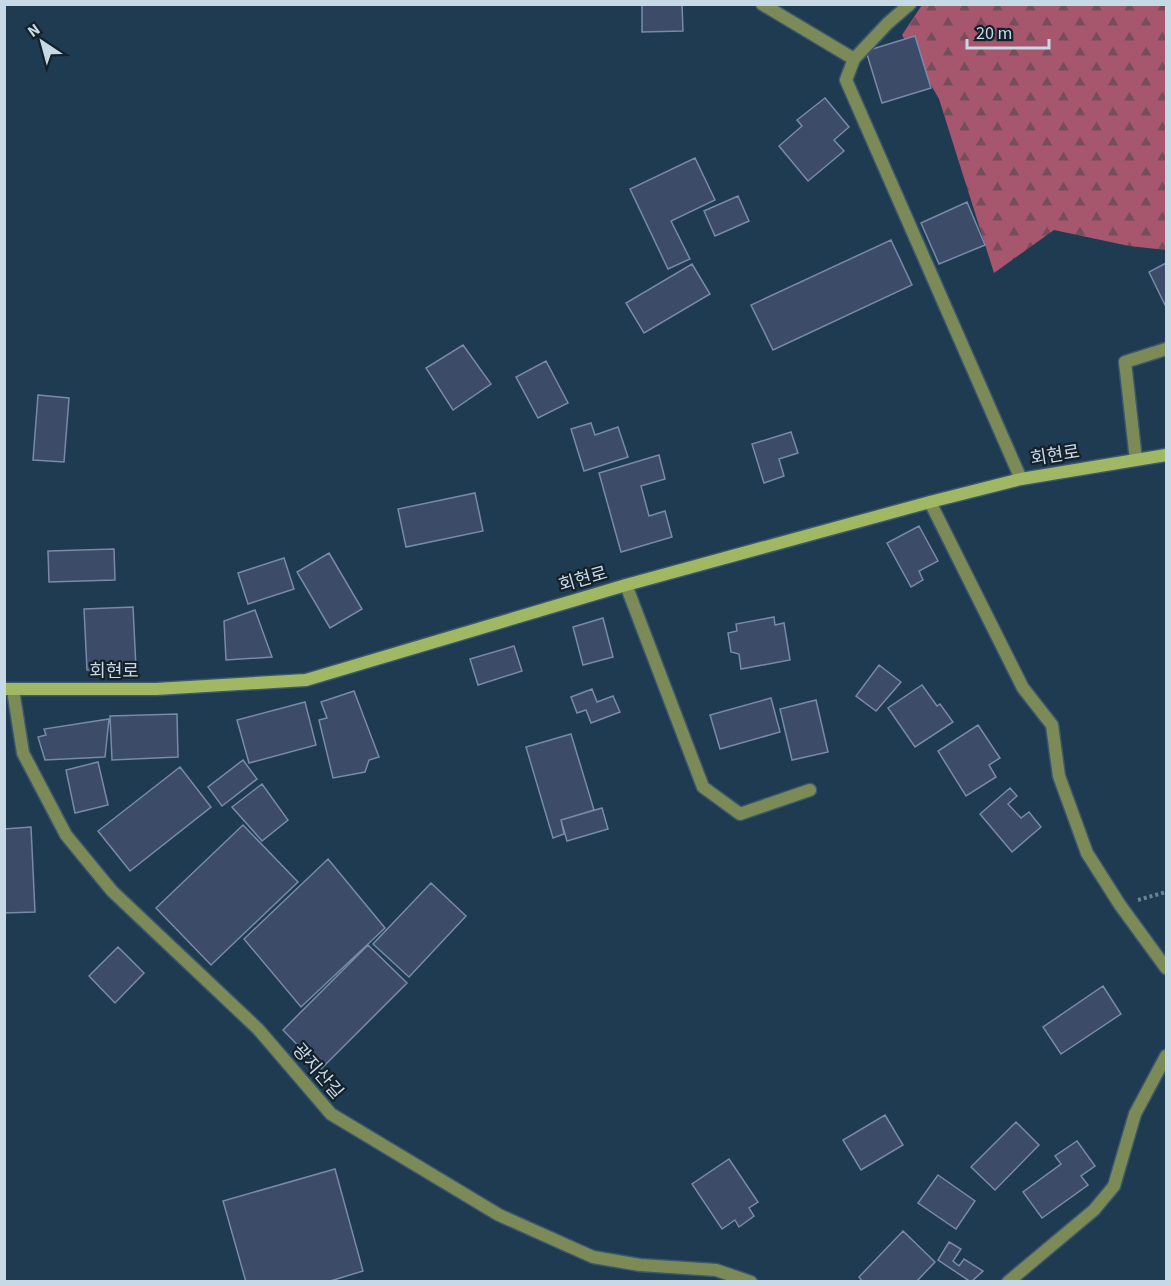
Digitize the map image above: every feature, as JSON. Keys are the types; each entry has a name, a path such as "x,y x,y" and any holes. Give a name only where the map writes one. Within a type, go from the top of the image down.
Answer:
{"street":[{"path":"762,4 854,59"},
{"path":"910,4 888,23 854,59 846,80 1021,479"},
{"path":"1136,460 1125,362 1167,349"},
{"name":"회현로","path":"9,689 156,689 306,680 626,585 930,501 1021,479 1167,455"},
{"path":"930,501 1023,688 1052,725 1059,776 1087,853 1120,905 1167,969"},
{"path":"626,585 703,787 740,814 810,790"},
{"name":"광지산길","path":"9,689 23,753 66,835 112,891 258,1029 331,1114 499,1215 593,1257 640,1264 716,1270 752,1281"},
{"path":"1008,1281 1094,1210 1114,1186 1135,1114 1167,1056"}],"path":[{"path":"1120,905 1167,892"}],"green space":[{"path":"922,5 1166,5 1166,250 1129,246 1054,230 994,273 939,99 902,35"}],"building":[{"path":"642,4 682,4 683,31 642,32"},
{"path":"915,36 931,88 882,103 866,51"},
{"path":"825,98 849,127 834,140 844,151 808,181 779,146 802,126 797,120"},
{"path":"695,158 715,200 671,221 690,259 668,269 630,189"},
{"path":"738,196 749,221 715,236 704,211"},
{"path":"967,202 985,245 939,264 921,223"},
{"path":"891,240 912,285 773,350 751,305"},
{"path":"1166,263 1166,307 1149,272"},
{"path":"692,264 710,294 644,333 626,303"},
{"path":"463,345 491,384 453,410 426,368"},
{"path":"546,361 568,403 538,418 516,377"},
{"path":"38,395 69,398 64,462 33,460"},
{"path":"591,423 595,435 618,427 628,457 584,471 571,429"},
{"path":"791,432 798,453 779,459 784,476 764,483 752,444"},
{"path":"659,455 665,479 641,486 649,516 665,511 672,537 621,552 599,473"},
{"path":"475,493 483,531 406,547 398,509"},
{"path":"919,526 938,561 919,571 923,580 911,587 887,543"},
{"path":"114,549 115,580 49,582 48,551"},
{"path":"329,553 362,609 330,628 297,572"},
{"path":"284,558 294,589 248,604 238,573"},
{"path":"133,607 136,668 87,670 84,609"},
{"path":"255,610 272,657 226,660 224,621"},
{"path":"774,617 775,625 784,623 790,660 741,669 739,654 731,652 728,633 737,631 736,624"},
{"path":"603,618 613,657 583,665 573,627"},
{"path":"514,646 522,671 478,685 470,659"},
{"path":"879,665 901,682 876,711 856,696"},
{"path":"922,685 937,706 940,704 953,722 915,747 888,708"},
{"path":"592,689 597,702 613,696 620,712 591,723 586,710 577,713 571,697"},
{"path":"354,691 379,757 369,760 365,772 333,778 319,720 327,718 321,702"},
{"path":"771,698 780,732 720,749 710,715"},
{"path":"816,700 828,752 792,760 780,709"},
{"path":"305,702 316,745 249,763 237,720"},
{"path":"177,714 178,757 112,760 110,716"},
{"path":"109,719 105,757 45,760 38,737 46,735 44,729"},
{"path":"978,725 1000,758 989,765 996,777 966,796 938,751"},
{"path":"571,734 594,810 561,820 564,834 553,838 526,747"},
{"path":"243,760 257,779 222,806 208,787"},
{"path":"98,762 108,805 75,813 66,770"},
{"path":"180,767 211,807 130,871 98,831"},
{"path":"262,784 288,820 262,841 232,807"},
{"path":"1010,788 1017,796 1008,804 1021,818 1029,812 1041,827 1012,852 980,814"},
{"path":"602,808 608,829 567,841 561,820"},
{"path":"243,825 298,882 211,965 156,908"},
{"path":"31,827 35,912 4,913 4,829"},
{"path":"328,859 385,928 301,1007 244,939"},
{"path":"431,883 466,916 409,977 373,944"},
{"path":"368,945 407,983 321,1069 283,1030"},
{"path":"118,947 144,973 115,1003 89,976"},
{"path":"1103,986 1121,1014 1061,1054 1043,1027"},
{"path":"885,1115 903,1145 861,1170 843,1140"},
{"path":"1016,1122 1039,1145 995,1190 971,1167"},
{"path":"1077,1141 1095,1166 1081,1176 1088,1185 1042,1218 1023,1192 1061,1164 1055,1156"},
{"path":"729,1159 758,1202 749,1208 754,1216 739,1227 735,1220 722,1229 692,1184"},
{"path":"335,1169 363,1271 327,1282 246,1282 223,1201"},
{"path":"938,1175 975,1201 956,1229 918,1203"},
{"path":"903,1231 935,1262 916,1282 863,1282 859,1277"},
{"path":"949,1242 961,1249 953,1261 959,1266 964,1259 983,1271 971,1282 938,1260"}]}
